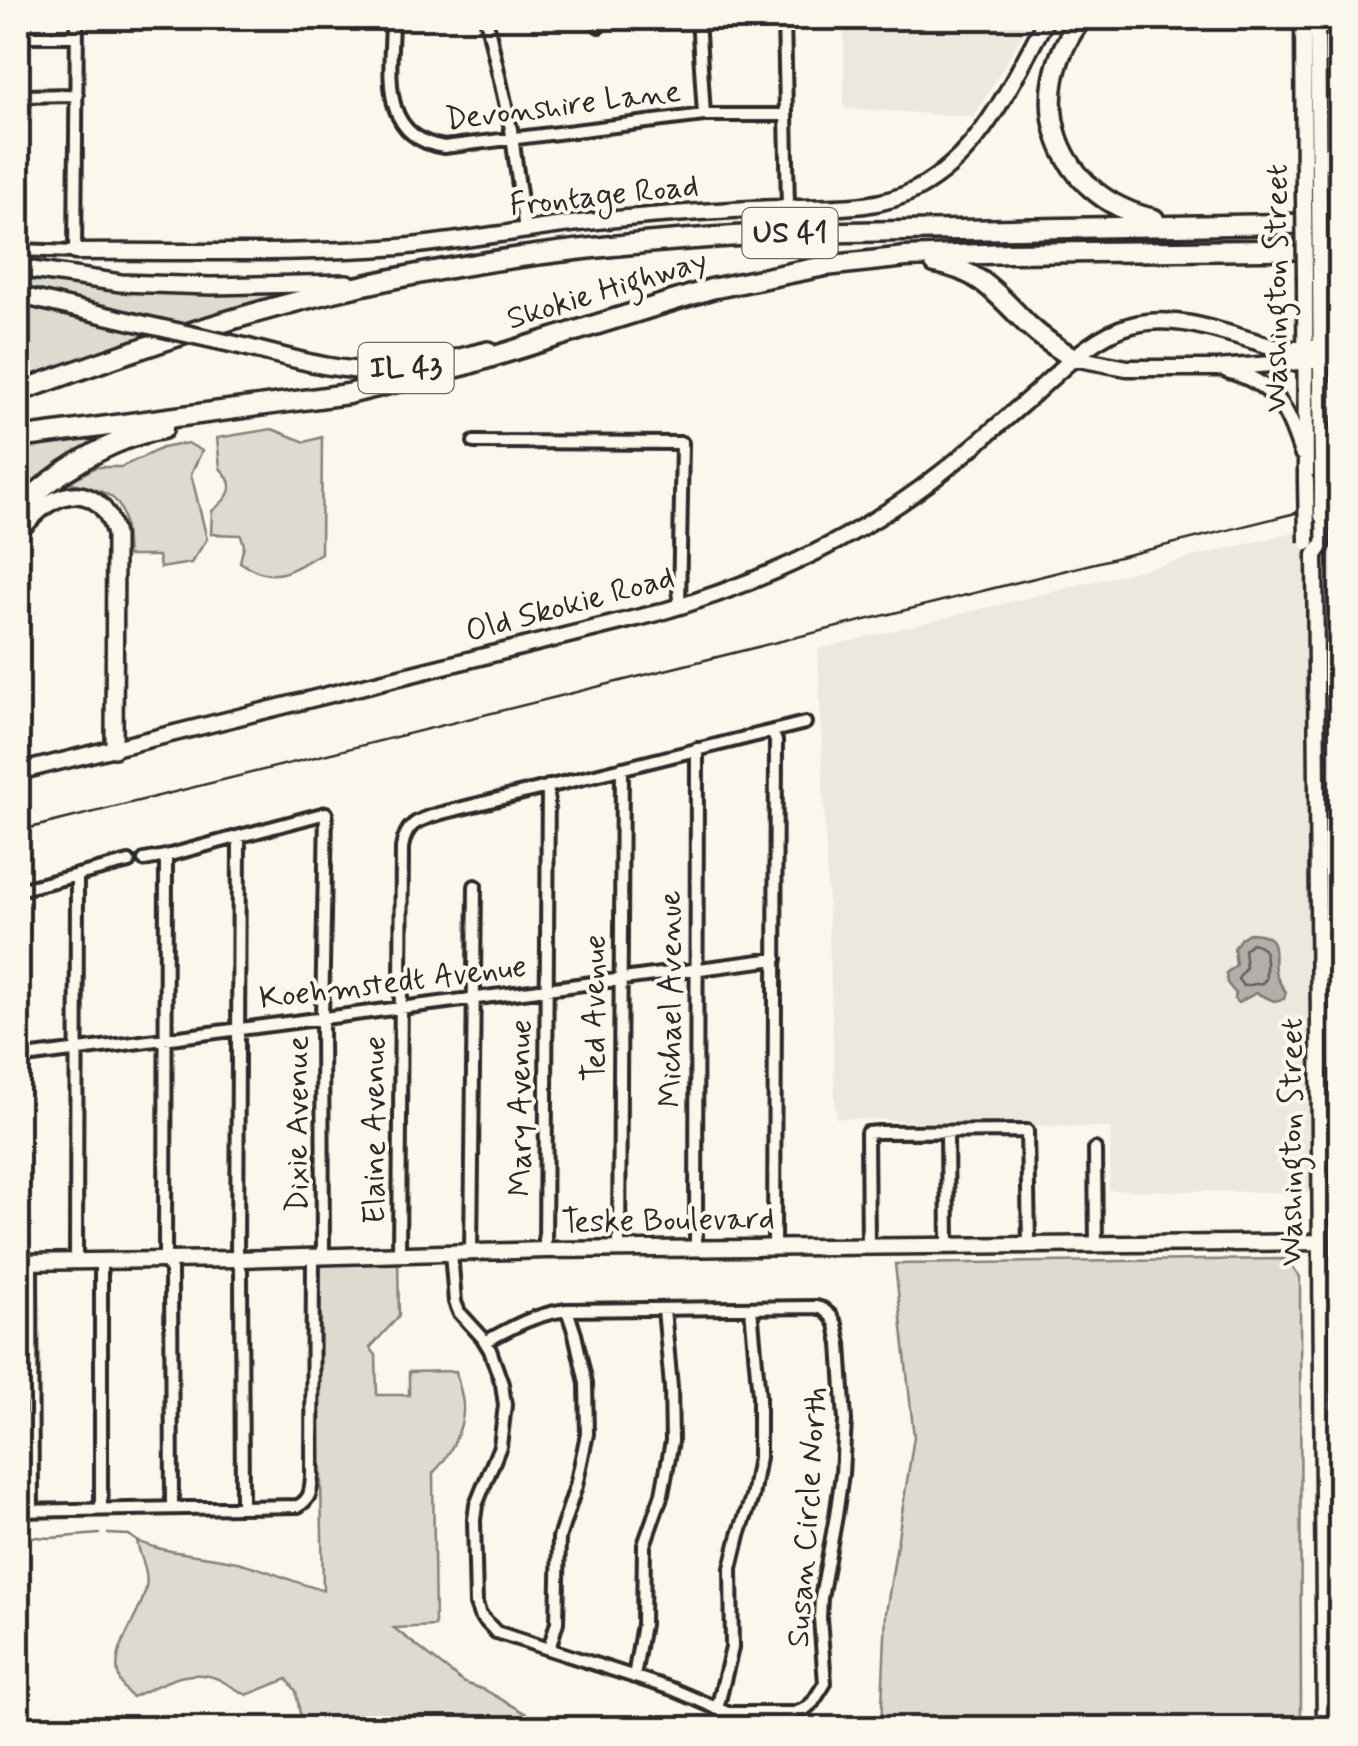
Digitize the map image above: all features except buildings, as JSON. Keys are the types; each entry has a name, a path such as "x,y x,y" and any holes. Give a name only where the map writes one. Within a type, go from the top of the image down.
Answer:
{"highway":[{"path":"1082,18 1068,39 1052,84 1054,126 1062,151 1079,177 1112,205 1149,218 1199,225"},
{"name":"Skokie Highway","path":"18,392 134,349 278,306 386,280 538,254 702,237 793,233 1336,223"},
{"name":"Skokie Highway","path":"18,438 348,394 466,365 726,286 825,266 906,257 1009,253 1340,249"},
{"path":"825,266 849,269 935,262 964,270 993,288 1028,325 1074,358"},
{"path":"18,511 54,478 90,455 149,432 284,411 348,394"}],"main road":[{"path":"18,268 120,283 193,286 305,286 386,280"},
{"name":"IL 43","path":"18,296 352,370 418,367 568,332"},
{"path":"18,532 50,503 68,496 89,497 110,518 115,536 114,749"}],"street":[{"path":"18,250 76,252 77,18"},
{"name":"Devonshire Lane","path":"392,18 393,106 408,132 430,144 444,147 704,115 785,115"},
{"path":"486,18 512,138 525,230"},
{"path":"698,18 704,115"},
{"path":"784,18 788,208"},
{"name":"Frontage Road","path":"76,252 396,247 701,212 870,204 908,194 958,159 983,132 1047,18"},
{"name":"Washington Street","path":"1302,18 1312,194"},
{"name":"Washington Street","path":"1317,18 1312,194 1312,473 1325,1728"},
{"path":"18,36 77,36"},
{"path":"18,96 76,96"},
{"name":"Old Skokie Road","path":"18,772 678,606 772,573 892,508 941,473 1074,358 1116,330 1155,321 1186,323 1313,354"},
{"path":"1074,358 1127,368 1217,368 1313,354 1340,345"},
{"path":"1313,354 1340,359"},
{"path":"1217,368 1252,379 1278,398 1292,421 1312,473"},
{"path":"474,442 682,443 678,606"},
{"path":"548,786 805,723"},
{"path":"772,732 776,741 774,1248"},
{"name":"Michael Avenue","path":"696,1248 697,750"},
{"name":"Ted Avenue","path":"618,1249 622,768"},
{"name":"Elaine Avenue","path":"399,1254 404,834 422,819 548,786"},
{"name":"Mary Avenue","path":"545,1250 548,786"},
{"name":"Dixie Avenue","path":"239,836 326,813 311,1491 306,1502 298,1506 242,1507"},
{"path":"18,1511 242,1507 242,1271 237,1259 239,836 144,860"},
{"path":"166,856 164,1260 171,1270 172,1508"},
{"path":"18,890 128,862"},
{"path":"76,1262 77,874"},
{"path":"470,1252 476,886"},
{"name":"Koehmstedt Avenue","path":"18,1058 776,959"},
{"path":"868,1246 867,1133 1027,1131 1028,1245"},
{"path":"947,1132 948,1246"},
{"path":"1095,1149 1096,1244"},
{"name":"Teske Boulevard","path":"24,1262 545,1250 1320,1242"},
{"path":"452,1252 454,1302 497,1367 505,1406 500,1446 476,1505 476,1604 480,1615 496,1632 672,1689 717,1710 732,1648 731,1568 759,1457 761,1429 751,1308 567,1310 527,1318 484,1342"},
{"path":"100,1509 102,1261"},
{"path":"24,1262 32,1510"},
{"name":"Susan Circle North","path":"717,1710 794,1713 813,1702 824,1683 821,1598 836,1516 844,1438 840,1344 831,1316 816,1306 751,1308"},
{"path":"634,1677 643,1624 644,1545 662,1494 672,1441 664,1309"},
{"path":"549,1649 558,1608 558,1538 576,1486 587,1434 586,1384 567,1310"},
{"path":"1324,1639 1340,1639"}],"shaded area":[{"path":"844,18 1032,18 974,117 844,108"},
{"path":"18,277 86,284 291,292 18,382 18,303 122,325 141,317 18,289"},
{"path":"157,425 18,504 18,443"},
{"path":"272,429 305,442 322,437 321,553 290,570 272,574 240,562 244,545 241,535 211,534 212,511 230,491 229,480 220,468 217,438"},
{"path":"188,443 202,451 191,474 207,539 191,563 160,568 158,556 127,556 118,504 102,492 69,482 96,467 121,467 162,448"},
{"path":"1340,521 1340,1728 1335,1728 1333,1193 1109,1190 1111,1128 836,1118 818,649"},
{"path":"398,1258 399,1316 370,1348 376,1355 377,1395 409,1395 409,1372 456,1371 463,1413 455,1442 433,1473 435,1626 394,1628 464,1683 485,1690 551,1728 306,1728 296,1691 287,1679 247,1695 218,1679 184,1676 132,1697 121,1684 117,1670 118,1656 147,1581 137,1541 244,1564 323,1590 317,1259"},
{"path":"1287,1259 1300,1277 1301,1728 881,1728 886,1613 914,1437 895,1264"}],"water":[{"path":"1249,933 1261,934 1273,942 1275,970 1286,992 1284,999 1274,1001 1256,993 1238,1003 1234,999 1236,994 1227,983 1226,973 1236,965 1234,948"}],"waterway":[{"path":"18,1536 99,1534"},
{"path":"108,1534 129,1535 137,1541"}],"railway":[{"path":"18,831 1340,502"}]}
